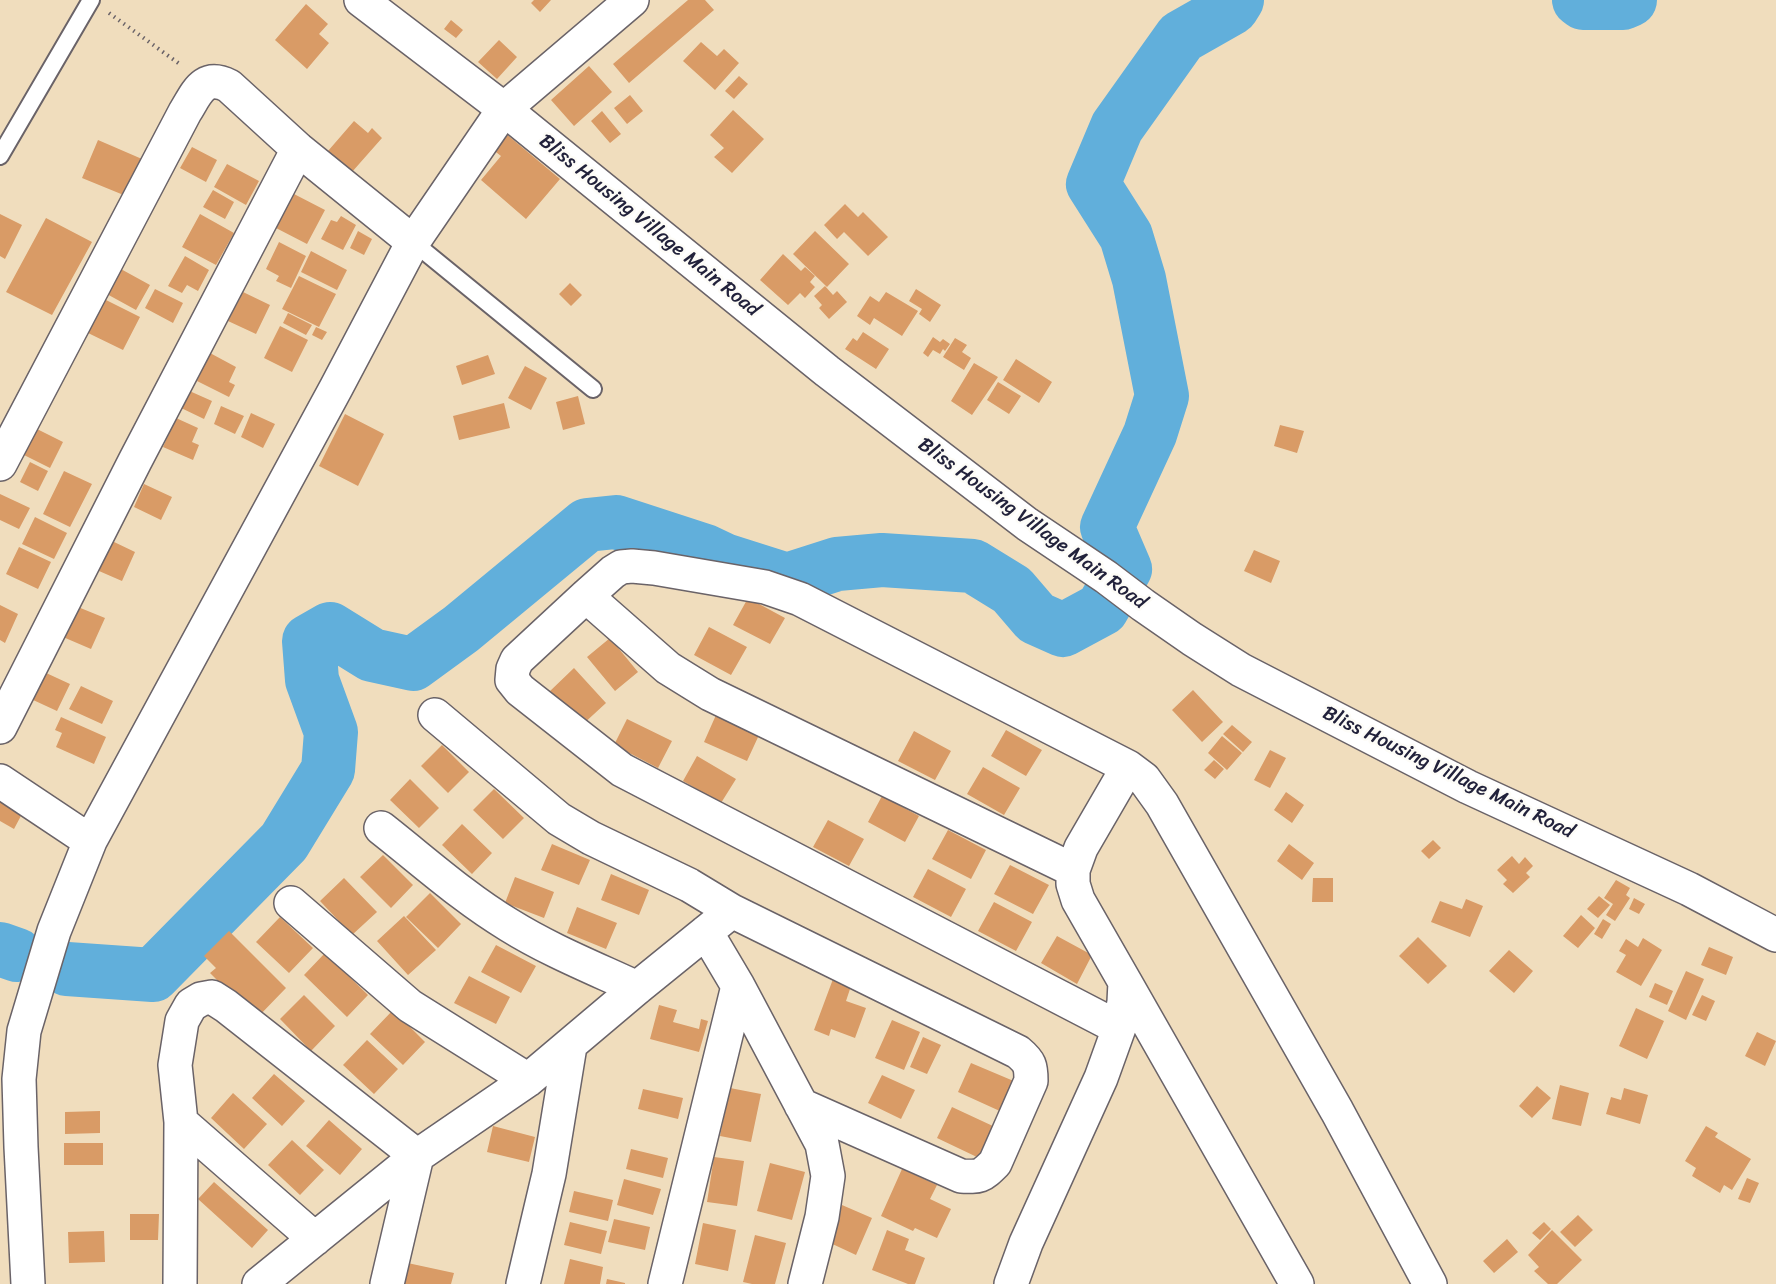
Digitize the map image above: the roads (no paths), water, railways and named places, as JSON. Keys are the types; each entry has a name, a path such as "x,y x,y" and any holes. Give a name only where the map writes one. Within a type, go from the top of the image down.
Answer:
{"street":[{"name":"Bliss Housing Village Main Road","path":"361,0 504,109 827,371 1027,524 1241,670 1468,787 1689,889 1776,935"},
{"path":"28,1284 19,1079 12,1027 90,841 413,242 504,109 632,0"},
{"path":"0,464 185,112 197,92 206,83 218,81 229,86 298,149 413,242"},
{"path":"0,727 140,451 298,149"},
{"path":"1119,1028 622,770 520,690 512,680 517,660 621,567 654,568 765,587 800,599 1128,767 1144,779 1162,804 1337,1111 1430,1284"},
{"path":"586,596 668,668 710,694 1073,870"},
{"path":"435,715 559,819 591,838 688,885 732,911 1018,1052 1028,1061 1031,1071 1031,1081 994,1162 985,1173 977,1177 961,1176 801,1105"},
{"path":"1128,767 1081,848 1073,870 1072,884 1078,900 1297,1284"},
{"path":"0,781 90,841"},
{"path":"381,828 485,910 509,925 540,943 637,988"},
{"path":"291,903 410,1006 528,1080"},
{"path":"259,1284 417,1156 528,1080 732,911"},
{"path":"706,932 738,986 822,1144 828,1176 822,1217 805,1284"},
{"path":"1011,1284 1026,1243 1101,1078 1119,1028 1125,982"},
{"path":"665,1284 738,986"},
{"path":"180,1284 180,1122 175,1065 182,1021 191,1005 201,999 212,997 226,1006 417,1156"},
{"path":"523,1284 549,1174 570,1046"},
{"path":"180,1122 315,1239"},
{"path":"387,1284 417,1156"}],"lane":[{"path":"0,156 91,0"},
{"path":"413,242 593,389"}],"waterway":[{"path":"67,969 153,975 284,842 328,770 331,732 312,680 309,641 330,629 372,655 413,664 461,629 587,525 616,522 787,580 837,564 882,560 973,566 1012,590 1036,618 1063,630 1102,609 1125,569 1107,527 1150,434 1162,396 1139,279 1126,236 1093,184 1117,127 1181,37 1232,8 1237,0"},
{"path":"1579,0 1583,3 1623,3 1630,0"},
{"path":"0,949 17,955"}]}
